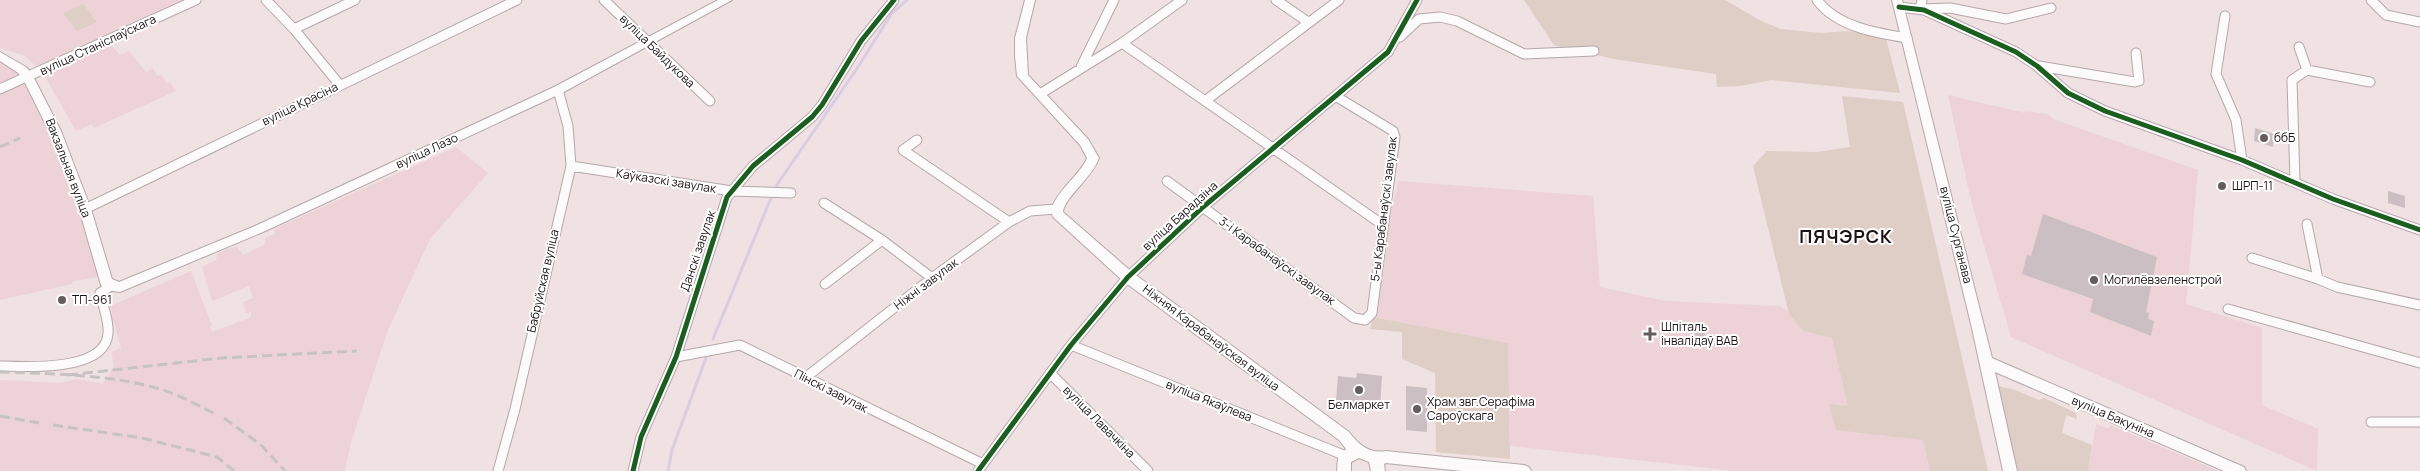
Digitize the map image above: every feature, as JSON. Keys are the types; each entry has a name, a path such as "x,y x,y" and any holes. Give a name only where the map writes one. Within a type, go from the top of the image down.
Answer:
{"main road":[{"name":"вуліца Лазо","path":"116,286 259,229 558,90 727,0"},
{"path":"1030,0 1022,23 1020,62 1023,76 1084,142 1093,158 1088,173 1059,202 1056,209"},
{"name":"вуліца Сурганава","path":"1898,4 1987,362 2010,471"},
{"name":"Вакзальная вуліца","path":"0,56 22,70 28,77 56,131 84,209 106,281 116,286"},
{"name":"Ніжняя Карабанаўская вуліца","path":"1056,209 1062,222 1128,277 1344,436 1351,454"},
{"name":"вуліца Бакуніна","path":"1987,362 2239,471"},
{"path":"1344,471 1343,462 1351,454 1371,454 1377,465 1386,457 1524,471"}],"street":[{"name":"вуліца Станіслаўскага","path":"0,89 196,0"},
{"path":"266,0 294,29 339,84"},
{"path":"294,29 355,0"},
{"name":"вуліца Красіна","path":"84,209 339,84 517,0"},
{"name":"вуліца Байдукова","path":"604,0 710,101"},
{"name":"Данскі завулак","path":"633,471 641,437 676,357 692,298 727,197 753,166 812,117 822,105 861,40 894,0"},
{"path":"1081,66 1114,0"},
{"path":"1040,94 1081,66 1122,43 1182,0"},
{"path":"1276,0 1308,22"},
{"path":"1205,101 1339,0"},
{"name":"вуліца Барадзіна","path":"981,469 1050,373 1128,277 1203,207 1337,97 1388,52 1396,41 1417,0"},
{"path":"1817,0 1830,14 1847,22 1907,38"},
{"path":"1920,9 1922,0"},
{"path":"2371,0 2379,11 2396,20 2420,22"},
{"path":"1898,4 1947,18 2016,52 2037,66 2068,93 2105,111 2242,160 2333,199 2420,230"},
{"path":"1920,9 1950,8 2006,19 2052,8"},
{"path":"2225,16 2216,74 2236,120 2241,143 2242,160"},
{"path":"1396,41 1418,19 1440,17 1478,29 1500,43 1524,54 1594,51"},
{"path":"1122,43 1383,225"},
{"path":"2298,47 2307,70"},
{"path":"2037,66 2135,82 2140,80 2136,53"},
{"path":"2295,182 2292,80 2297,74 2307,70 2370,82"},
{"name":"Бабруйская вуліца","path":"498,471 515,409 571,166 568,126 558,90"},
{"name":"5-ы Карабанаўскі завулак","path":"1337,97 1393,132 1395,137 1372,313 1365,320"},
{"path":"917,140 903,150 1009,222"},
{"name":"Каўказскі завулак","path":"571,166 732,190 791,193"},
{"name":"3-і Карабанаўскі завулак","path":"1167,181 1354,318 1365,320"},
{"path":"824,203 882,240 932,278"},
{"name":"Ніжні завулак","path":"805,378 932,278 1009,222 1030,211 1056,209"},
{"path":"2307,224 2318,279"},
{"path":"825,284 882,240"},
{"path":"2252,258 2337,287 2420,305"},
{"path":"0,366 44,365 94,357 102,350 107,338 100,293 116,286"},
{"path":"2228,310 2420,363"},
{"name":"Пінскі завулак","path":"676,357 696,355 722,346 740,345 981,469"},
{"name":"вуліца Якаўлева","path":"1072,346 1351,454"},
{"name":"вуліца Лавачкіна","path":"1050,373 1148,471"},
{"path":"2372,422 2420,422"}],"shaded area":[{"path":"0,0 189,0 39,69 25,56 0,48"},
{"path":"1524,0 1725,0 1761,21 1781,29 1821,33 1848,31 1886,38 1900,93 1771,80 1740,86 1717,87 1716,74 1614,59 1554,45"},
{"path":"83,4 97,22 77,31 63,13"},
{"path":"109,43 120,55 129,51 146,72 153,68 157,76 161,75 167,83 170,82 176,91 94,128 92,124 76,131 43,73"},
{"path":"0,53 29,68 88,202 101,277 73,281 72,284 0,300"},
{"path":"1948,95 2025,113 2025,111 2048,114 2053,119 2198,170 2186,304 2262,328 2262,405 2318,429 2317,471 2011,337 1970,197"},
{"path":"1842,96 1903,102 1988,471 1930,471 1923,440 1836,430 1829,404 1848,406 1832,338 1804,331 1789,314 1753,166 1767,151 1817,152 1850,147"},
{"path":"456,147 488,173 430,239 388,330 351,442 345,471 0,471 0,380 59,383 77,379 103,384 114,366 111,352 121,348 112,317 108,318 108,314 112,313 110,306 191,271 212,326 210,327 212,332 251,317 251,312 246,314 243,302 253,298 249,286 212,301 202,267 216,260 217,254 237,247 243,255 264,245 266,237 275,234 274,229"},
{"name":"Шпіталь інвалідаў ВАВ","path":"1399,181 1593,196 1600,287 1666,301 1780,306 1803,320 1839,324 1923,440 1930,471 1734,471 1510,446 1508,343 1373,317 1388,221"},
{"path":"1373,317 1508,343 1510,459 1436,452 1435,373 1402,359 1402,332 1370,329"},
{"path":"1991,384 2015,390 2039,400 2044,398 2076,413 2077,419 2066,415 2062,433 2092,445 2088,471 2015,471"},
{"path":"2096,424 2109,429 2110,425 2218,471 2088,471"}],"building":[{"name":"ббБ","path":"2255,128 2274,134 2273,147 2254,141"},
{"path":"2388,191 2405,196 2405,208 2388,203"},
{"name":"Могилёвзеленстрой","path":"2043,214 2157,257 2146,312 2149,313 2148,319 2154,321 2151,336 2090,312 2093,299 2022,274 2027,255 2031,256"},
{"path":"1694,324 1704,326 1705,340 1695,339"},
{"name":"Белмаркет","path":"1357,373 1382,376 1380,409 1341,405 1341,402 1336,401 1338,376 1356,378"},
{"name":"Храм звг.Серафіма Сароўскага","path":"1406,386 1427,388 1427,432 1406,430"}],"waterway":[{"path":"776,186 856,70 892,13 907,0"},
{"path":"713,339 771,198"},
{"path":"668,471 672,450 706,358"}],"railway":[{"path":"0,147 20,138"},
{"path":"68,375 221,358 357,351"},
{"path":"0,372 68,375"},
{"path":"68,375 123,381 163,390 215,414"},
{"path":"0,416 39,423"},
{"path":"224,418 261,445 285,471"},
{"path":"53,425 142,438 217,457 234,471"}],"cycle path":[{"path":"633,471 641,437 676,357 693,298 727,197 753,166 812,117 822,105 861,41 894,0"},
{"path":"978,471 1071,345 1128,277 1203,207 1273,147 1337,97 1388,52 1396,41 1417,0"},
{"path":"1899,7 1924,10 2016,52 2037,66 2068,93 2105,111 2242,160 2333,199 2420,230"}],"place":[{"name":"ббБ","path":"2264,138"},
{"name":"ШРП-11","path":"2222,186"},
{"name":"Могилёвзеленстрой","path":"2094,280"},
{"name":"ТП-961","path":"62,300"},
{"name":"Шпіталь інвалідаў ВАВ","path":"1650,334"},
{"name":"Белмаркет","path":"1359,390"},
{"name":"Храм звг.Серафіма Сароўскага","path":"1417,409"}],"district":[{"name":"ПЯЧЭРСК","path":"1846,237"}]}
